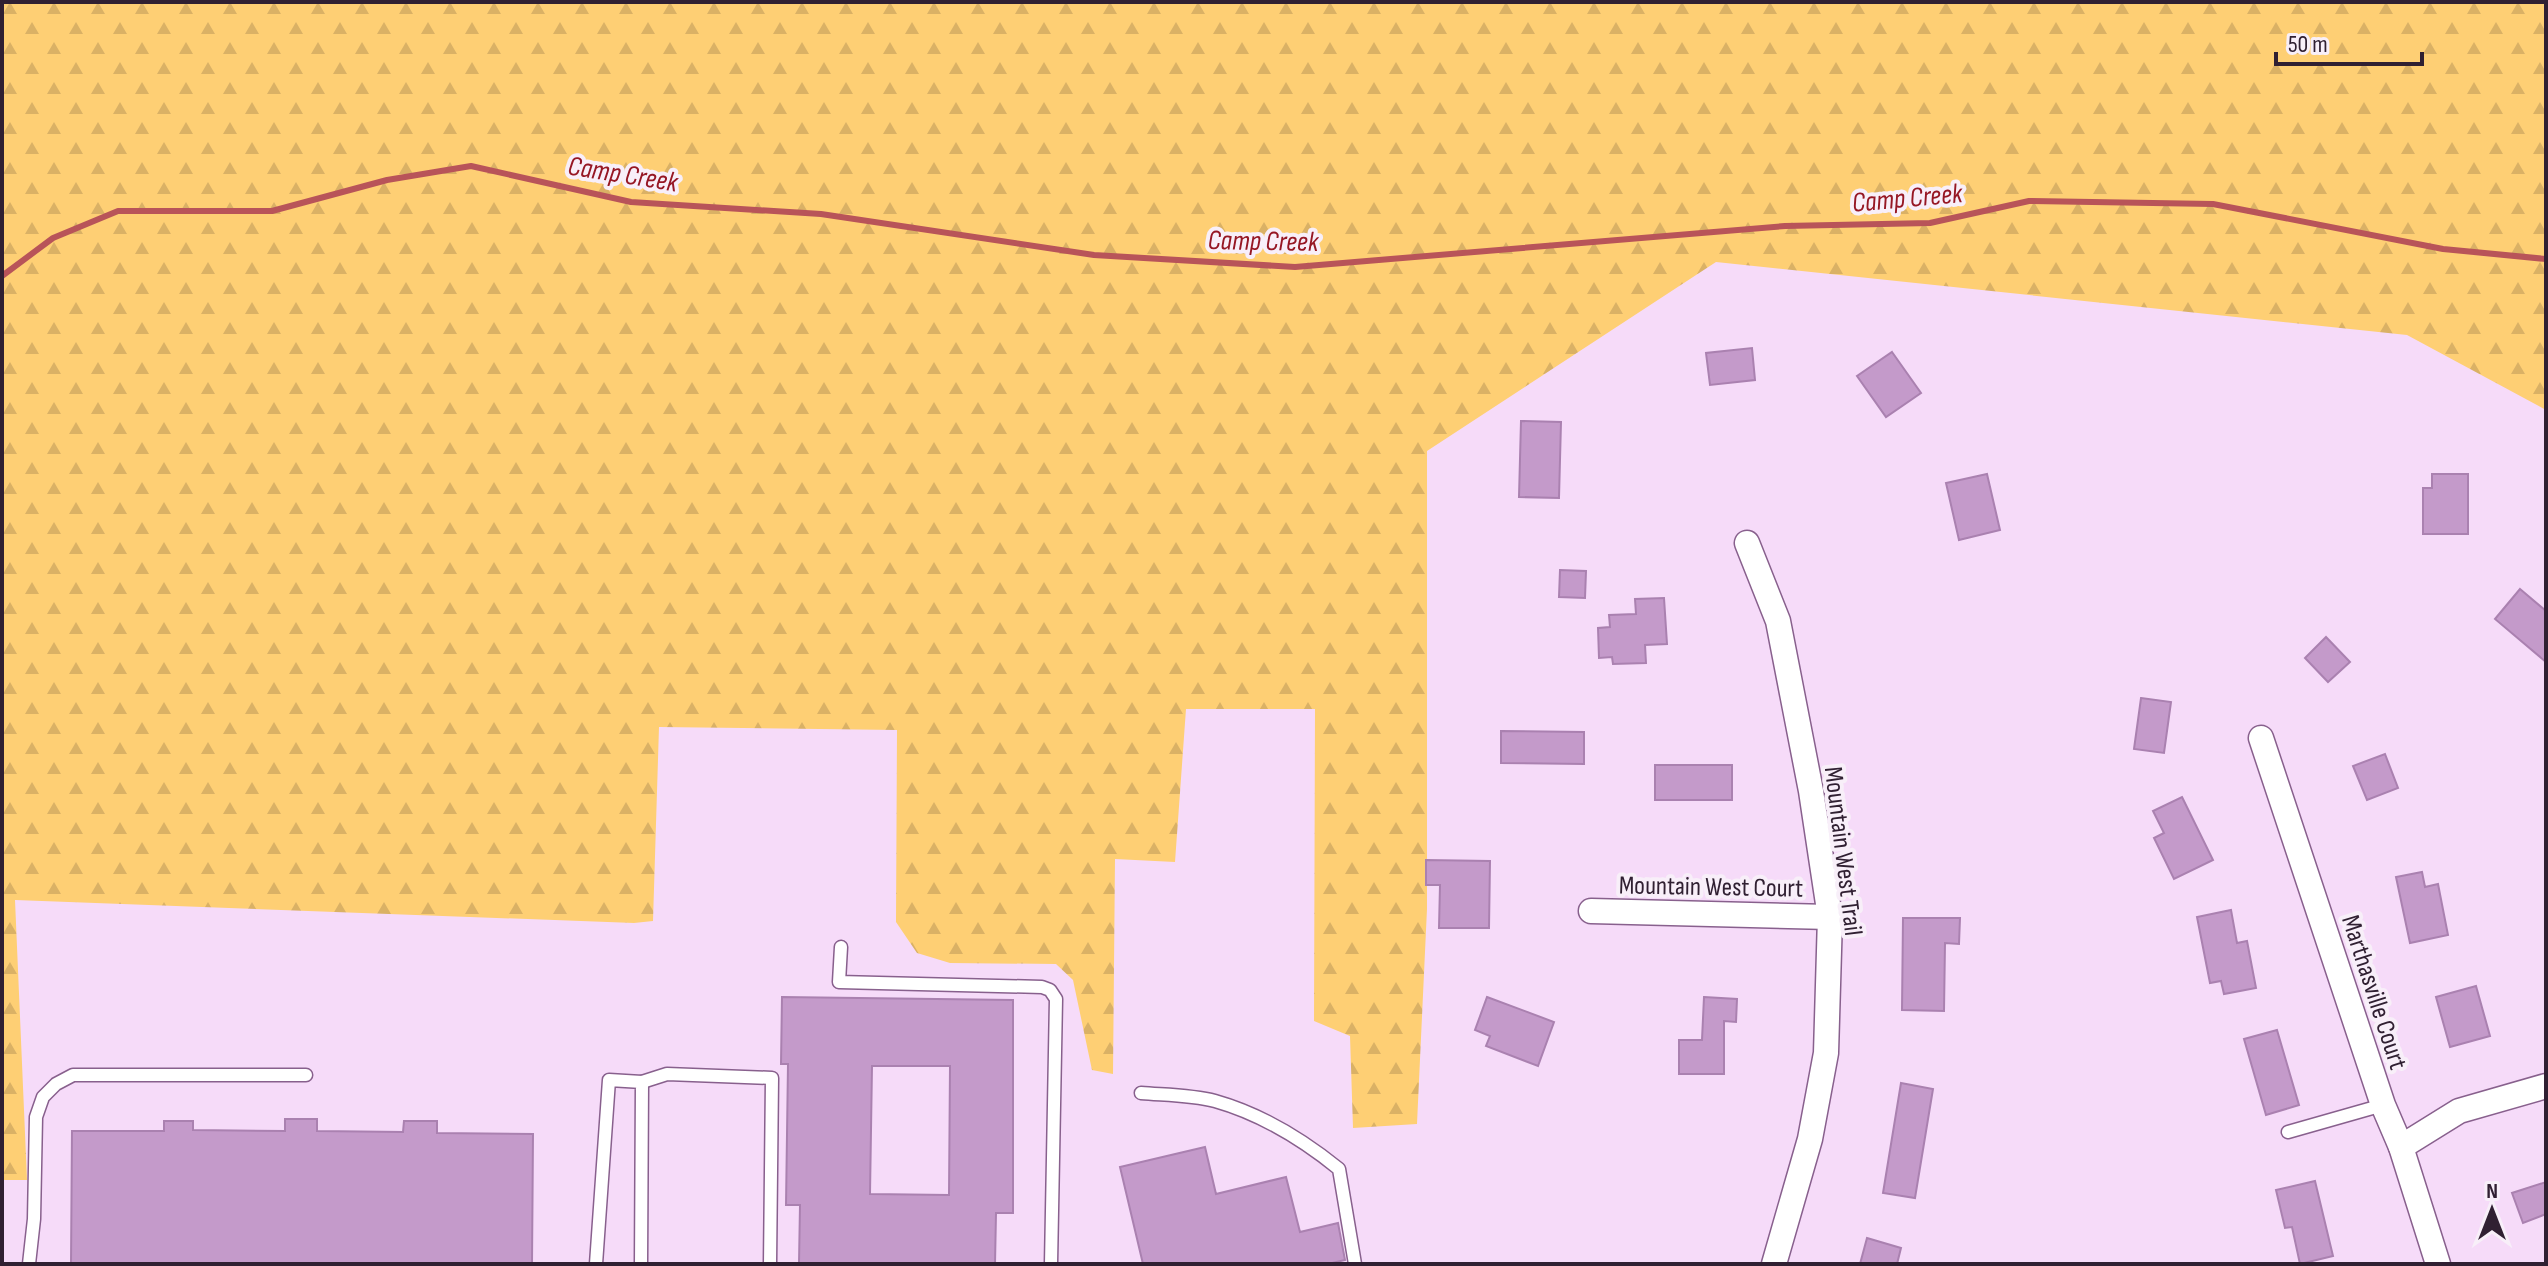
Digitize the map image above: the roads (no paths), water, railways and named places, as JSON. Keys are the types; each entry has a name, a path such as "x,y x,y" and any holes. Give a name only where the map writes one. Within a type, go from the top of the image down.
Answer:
{"street":[{"name":"Mountain West Trail","path":"1747,543 1778,621 1811,791 1830,917 1826,1053 1810,1139 1774,1264"},
{"name":"Marthasville Court","path":"2261,738 2438,1264"},
{"name":"Mountain West Court","path":"1591,911 1830,917"},
{"path":"2401,1147 2459,1111 2546,1086"}],"lane":[{"path":"841,947 839,982 1042,987 1050,990 1056,999 1051,1264"},
{"path":"596,1264 609,1080 642,1082 667,1074 772,1078 770,1264"},
{"path":"29,1264 34,1219 36,1117 43,1097 56,1084 73,1075 306,1075"},
{"path":"641,1264 642,1082"},
{"path":"1141,1093 1214,1101 1285,1130 1320,1153 1339,1169 1355,1264"},
{"path":"2288,1132 2383,1105"}],"waterway":[{"name":"Camp Creek","path":"2,276 53,238 118,211 272,211 387,180 471,166 631,202 821,214 1094,255 1295,267 1785,226 1930,223 2029,201 2213,204 2443,249 2546,259"}]}
